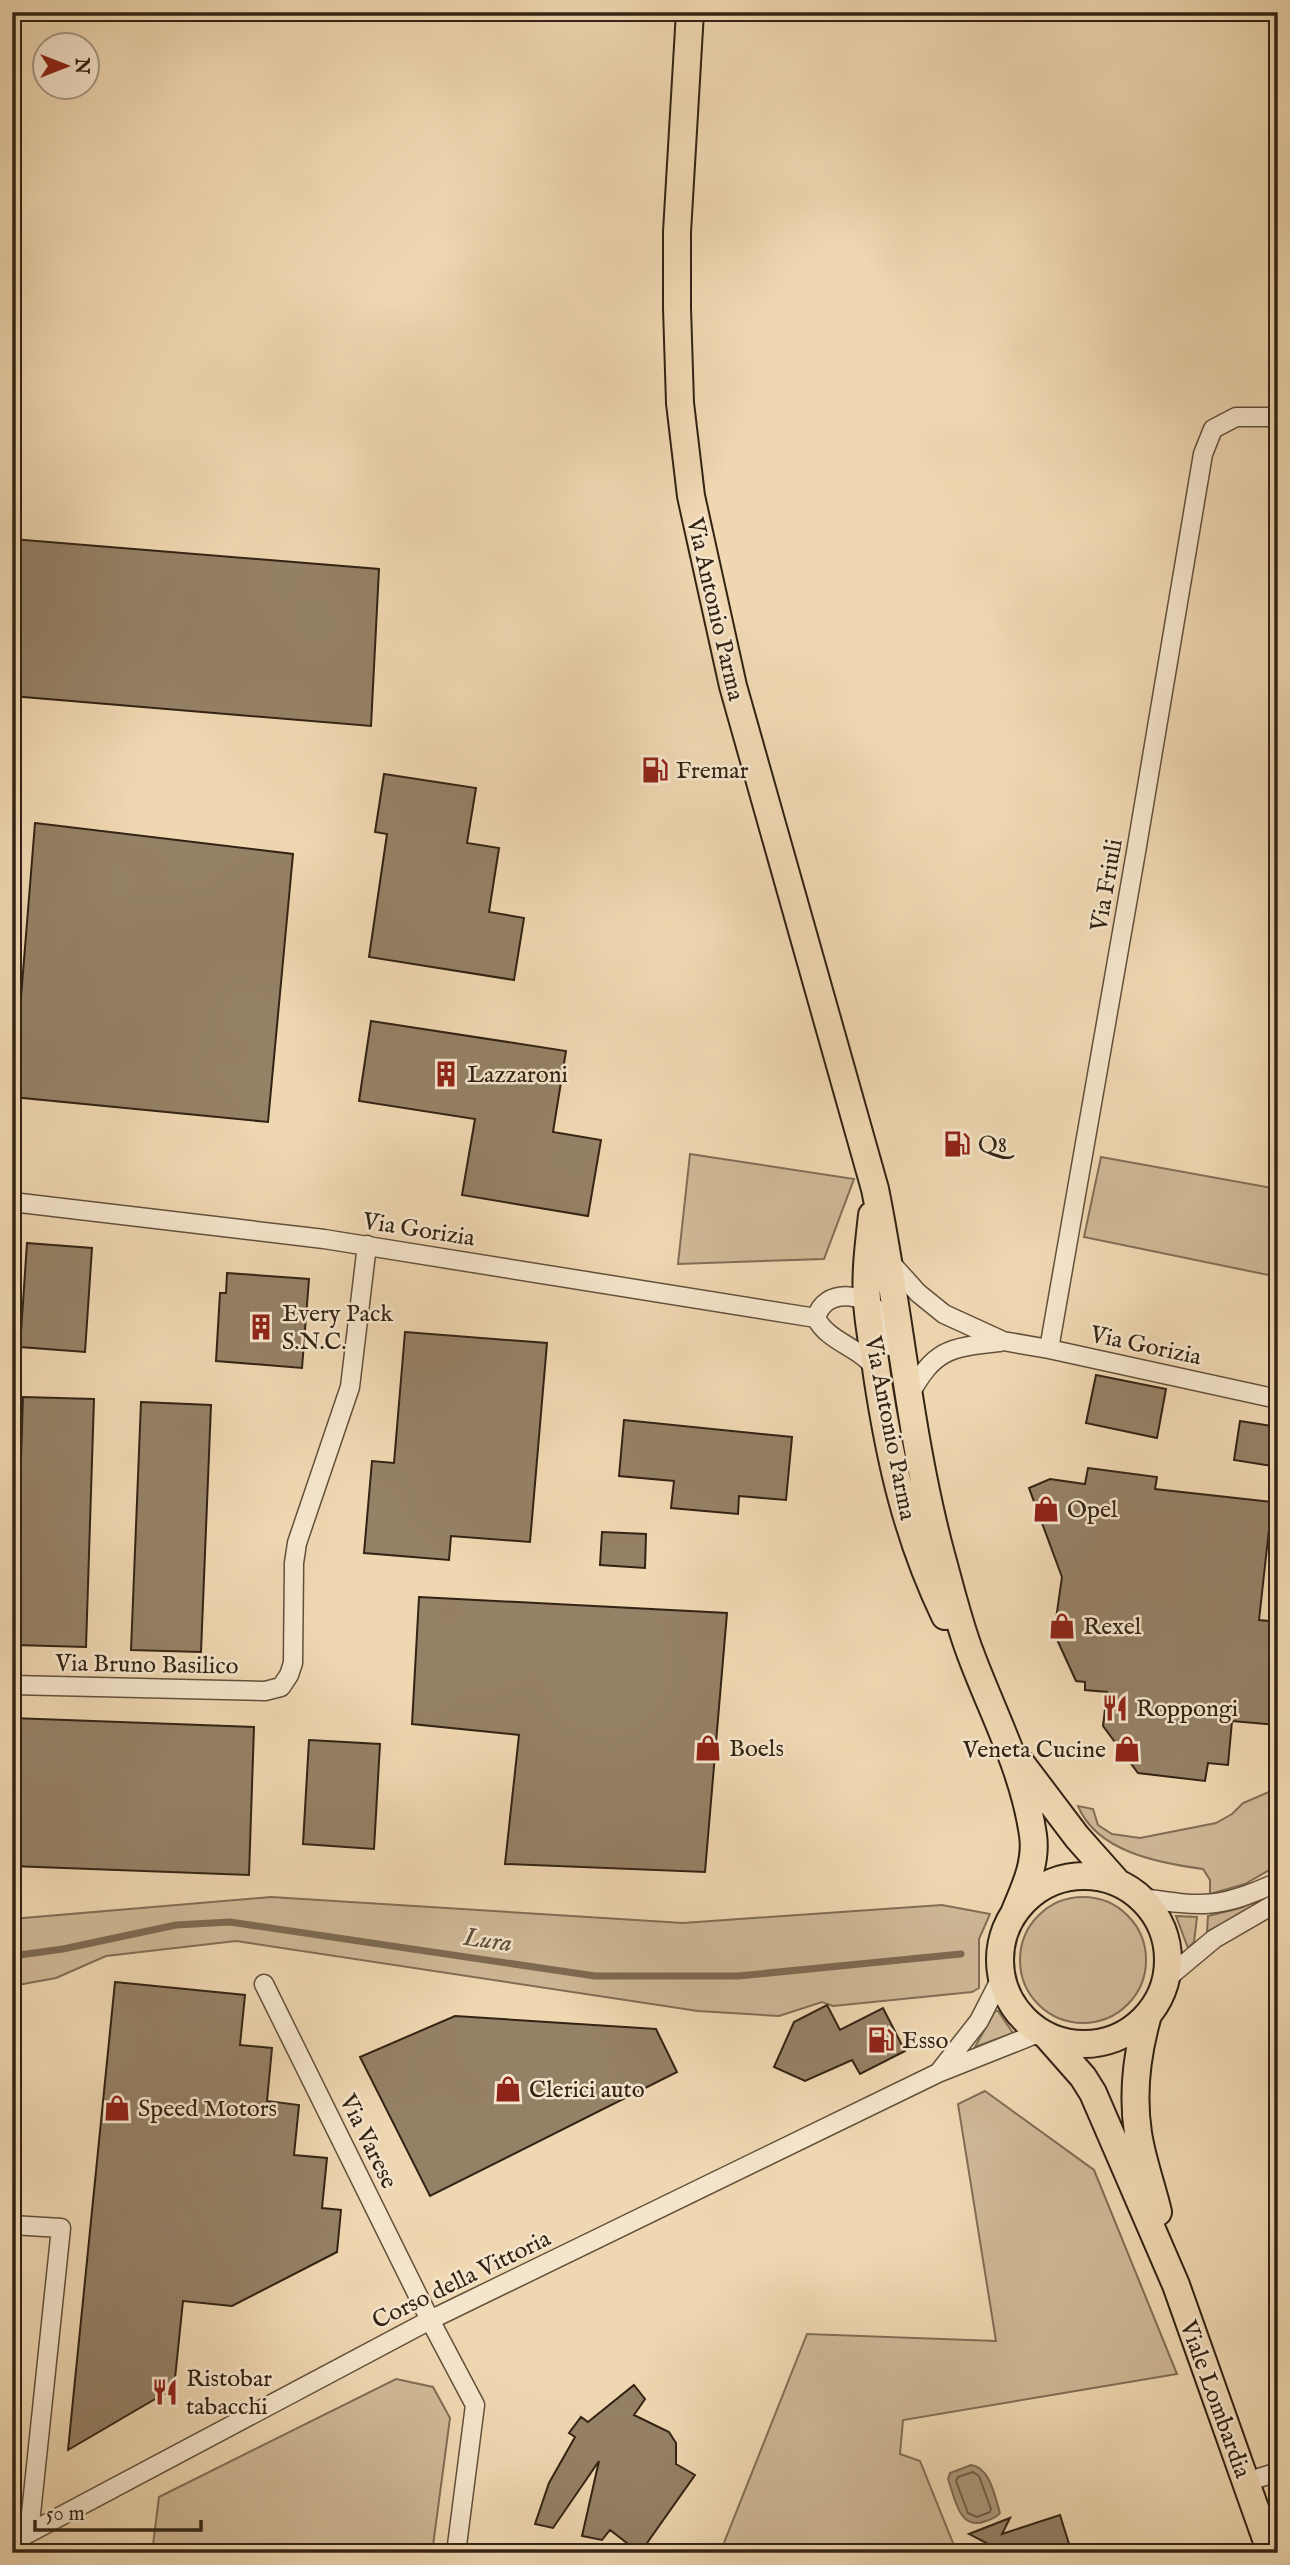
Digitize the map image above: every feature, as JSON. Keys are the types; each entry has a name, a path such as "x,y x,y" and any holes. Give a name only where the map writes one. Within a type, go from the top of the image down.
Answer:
{"main road":[{"name":"Via Antonio Parma","path":"690,12 677,232 677,308 680,403 691,496 733,686 874,1189 890,1262 908,1398 928,1504 970,1654 1008,1744 1033,1838 1031,1870 1015,1911"},
{"name":"Via Antonio Parma","path":"874,1189 867,1266 867,1301 900,1499 923,1567 945,1615 970,1654"},
{"name":"Via Antonio Parma","path":"1008,1744 1051,1804 1117,1882"},
{"path":"1085,1876 1117,1882 1142,1898 1165,1936 1168,1966 1162,1992 1148,2015 1125,2033 1096,2043 1066,2042 1044,2034 1025,2019 1014,2006 1002,1976 1002,1942 1015,1911 1039,1889 1054,1881 1085,1876"},
{"name":"Viale Lombardia","path":"1148,2015 1137,2066 1137,2122 1176,2285"},
{"name":"Viale Lombardia","path":"1044,2034 1083,2077 1093,2094 1176,2285 1271,2553"}],"street":[{"name":"Via Friuli","path":"1049,1349 1203,454 1213,429 1236,417 1278,417"},
{"name":"Via Gorizia","path":"12,1202 368,1245 816,1318"},
{"name":"Via Bruno Basilico","path":"12,1685 265,1691 281,1687 293,1663 297,1543 350,1387 368,1245"},
{"name":"Via Gorizia","path":"890,1262 918,1293 944,1314 1003,1341 1278,1399"},
{"path":"877,1370 862,1353 826,1332 816,1318 821,1305 850,1295 867,1301 881,1315 888,1333 899,1385 908,1398"},
{"name":"Via Gorizia","path":"908,1398 924,1370 937,1356 956,1347 1003,1341"},
{"path":"1142,1898 1204,1906 1217,1905 1278,1882"},
{"path":"1165,1980 1214,1938 1278,1902"},
{"name":"Corso della Vittoria","path":"938,2073 979,2021 1002,1976"},
{"name":"Via Varese","path":"264,1984 474,2405 456,2553"},
{"name":"Corso della Vittoria","path":"12,2542 430,2320 938,2073 1044,2034"},
{"path":"12,2225 61,2228 29,2533"},
{"path":"1246,2482 1278,2472"}],"shaded area":[{"path":"690,1154 854,1179 824,1259 678,1264"},
{"path":"1101,1157 1278,1189 1278,1277 1084,1237"},
{"path":"1278,1788 1278,1865 1245,1884 1210,1894 1210,1880 1203,1869 1149,1859 1114,1845 1087,1822 1078,1806 1093,1809 1098,1825 1112,1834 1140,1838 1216,1823 1232,1814 1243,1803"},
{"path":"1278,1890 1278,1894 1207,1932 1208,1916 1240,1908"},
{"path":"271,1897 683,1923 942,1905 990,1914 979,1939 979,1988 972,1992 833,2006 822,2002 779,2016 698,2011 236,1941 106,1956 56,1978 12,1986 12,1919"},
{"path":"1083,1897 1107,1902 1127,1916 1141,1936 1146,1960 1141,1984 1127,2004 1107,2018 1083,2023 1059,2018 1039,2004 1025,1984 1020,1960 1025,1936 1039,1916 1059,1902"},
{"path":"1176,1916 1197,1917 1194,1942 1188,1948"},
{"path":"995,2011 998,2011 1013,2033 975,2047"},
{"path":"985,2091 1094,2170 1177,2374 903,2420 900,2454 920,2461 957,2553 720,2553 807,2334 996,2341 958,2104"},
{"path":"396,2379 433,2387 450,2418 432,2553 152,2553 159,2497"}],"water":[{"path":"971,2465 983,2471 987,2477 1000,2513 992,2519 977,2523 964,2518 959,2511 948,2479 950,2473"}],"building":[{"path":"12,539 379,569 371,726 12,696"},
{"path":"384,774 476,788 467,843 499,848 489,912 524,918 514,980 369,957 387,834 375,832"},
{"path":"35,823 293,854 268,1122 13,1097"},
{"path":"371,1021 566,1051 553,1132 601,1140 588,1216 462,1195 475,1119 359,1101"},
{"path":"27,1243 92,1248 85,1352 20,1347"},
{"name":"Every Pack S.N.C.","path":"227,1273 309,1279 302,1368 216,1361 220,1293 226,1293"},
{"path":"405,1332 547,1343 530,1542 451,1536 449,1560 364,1553 372,1461 394,1463"},
{"path":"1096,1375 1166,1389 1157,1438 1086,1423"},
{"path":"23,1397 94,1399 86,1647 15,1645"},
{"path":"141,1402 211,1405 201,1652 131,1650"},
{"path":"624,1420 792,1437 786,1500 739,1496 738,1514 671,1508 674,1481 619,1476"},
{"path":"1240,1421 1278,1427 1278,1467 1234,1460"},
{"path":"1088,1468 1157,1477 1155,1489 1272,1502 1259,1620 1278,1622 1278,1725 1232,1721 1228,1765 1208,1763 1205,1781 1138,1773 1103,1726 1107,1692 1085,1690 1085,1682 1076,1681 1054,1633 1062,1577 1029,1488 1050,1479 1085,1484"},
{"path":"602,1532 646,1534 645,1568 600,1565"},
{"path":"419,1597 727,1613 705,1872 505,1864 519,1735 412,1724"},
{"path":"12,1718 254,1727 249,1875 12,1866"},
{"path":"309,1740 380,1744 374,1849 303,1844"},
{"path":"115,1982 245,1995 240,2045 272,2048 267,2101 299,2105 294,2155 327,2158 322,2208 341,2210 337,2252 232,2306 183,2301 174,2388 68,2450"},
{"path":"827,2005 840,2030 883,2008 905,2051 860,2074 852,2060 805,2081 774,2067 794,2022"},
{"path":"455,2016 656,2029 677,2072 430,2196 360,2057"},
{"path":"634,2385 645,2399 634,2415 669,2432 676,2443 676,2464 695,2475 640,2553 610,2530 602,2540 582,2536 599,2461 553,2528 535,2524 549,2483 575,2437 569,2433 581,2417 588,2422"},
{"path":"1060,2515 1070,2547 1051,2553 991,2553 994,2547 969,2534 1010,2518 1002,2534"}],"waterway":[{"name":"Lura","path":"12,1956 63,1949 176,1925 230,1922 595,1976 738,1976 961,1954"}],"place":[{"name":"Fremar","path":"655,770"},
{"name":"Lazzaroni","path":"446,1074"},
{"name":"Q8","path":"957,1144"},
{"name":"Every Pack S.N.C.","path":"261,1327"},
{"name":"Opel","path":"1046,1509"},
{"name":"Rexel","path":"1062,1626"},
{"name":"Roppongi","path":"1115,1708"},
{"name":"Boels","path":"708,1748"},
{"name":"Veneta Cucine","path":"1127,1749"},
{"name":"Esso","path":"881,2040"},
{"name":"Clerici auto","path":"508,2089"},
{"name":"Speed Motors","path":"117,2108"},
{"name":"Ristobar tabacchi","path":"165,2392"}]}
